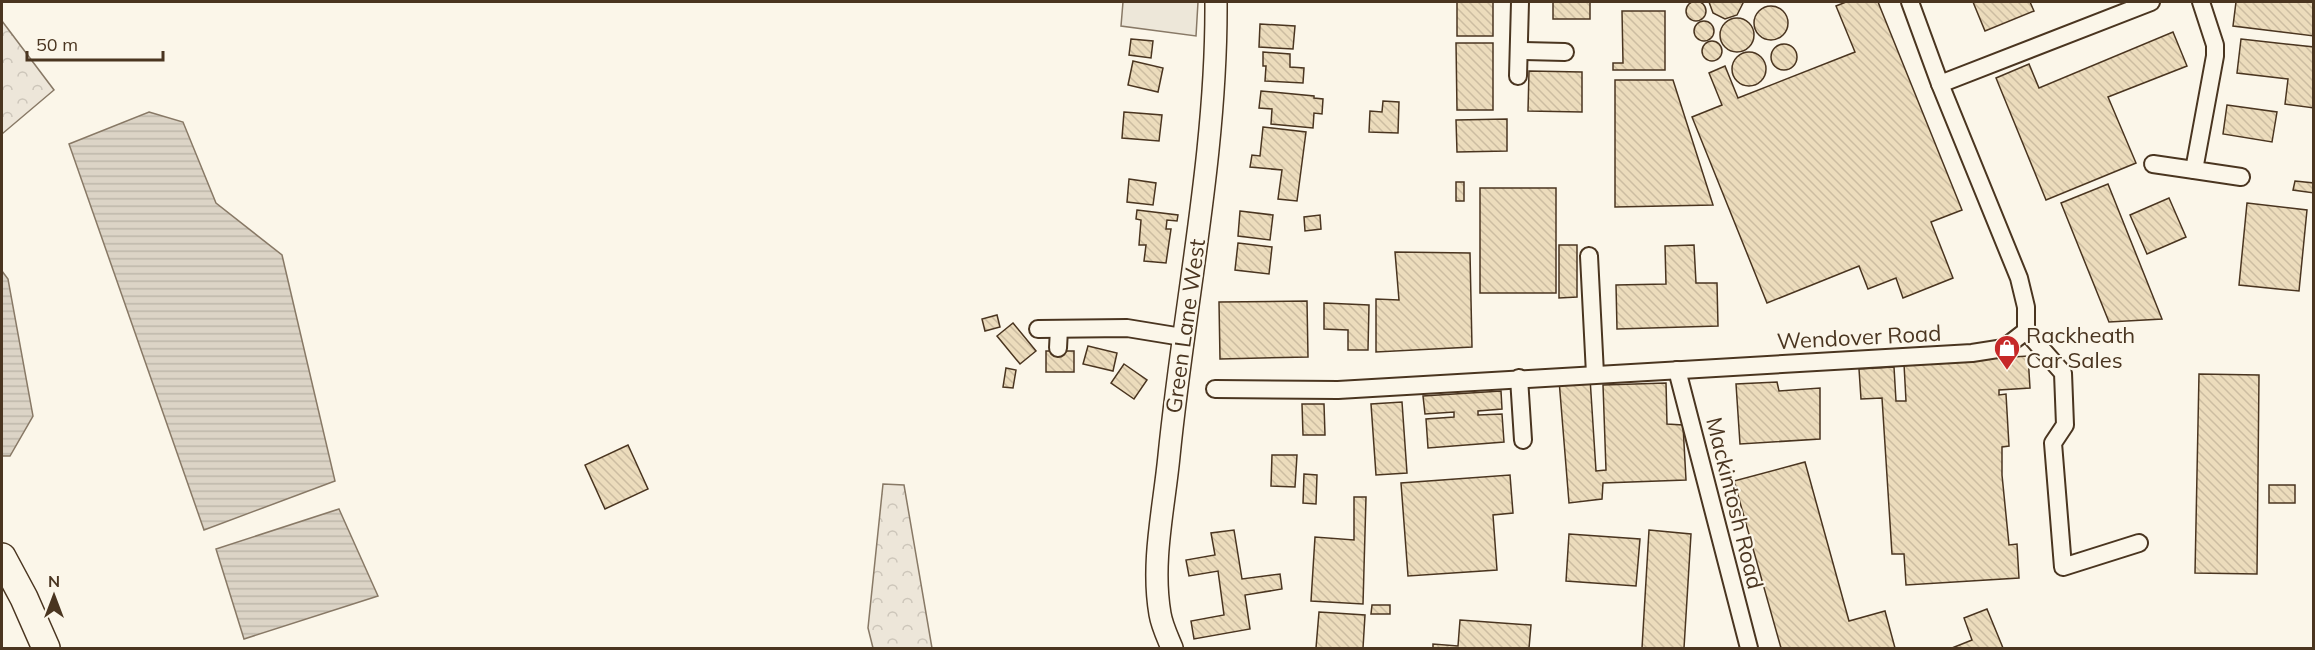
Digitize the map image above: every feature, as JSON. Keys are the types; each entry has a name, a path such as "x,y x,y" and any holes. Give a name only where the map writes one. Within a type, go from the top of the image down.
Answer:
{"highway":[{"path":"2,557 24,598 46,648"}],"street":[{"name":"Green Lane West","path":"1172,648 1160,615 1157,552 1182,337 1208,155 1216,44 1216,2"},
{"path":"1518,76 1520,2"},
{"path":"1910,2 1940,84 2019,278 2025,307 2026,331 2063,374 2065,425 2053,443 2063,567 2139,543"},
{"path":"1940,84 2151,2"},
{"path":"2194,170 2215,56 2215,45 2200,2"},
{"path":"1519,51 1565,52"},
{"path":"2153,164 2241,177"},
{"path":"1588,256 1595,374"},
{"path":"1038,328 1127,328 1182,337"},
{"path":"1058,348 1059,328"},
{"name":"Wendover Road","path":"1215,389 1338,390 1972,353 2004,348 2026,331"},
{"name":"Mackintosh Road","path":"1677,370 1749,648"},
{"path":"1519,378 1523,440"}],"green space":[{"path":"2,21 54,90 2,134"},
{"path":"883,484 904,485 932,648 873,648 868,628"}],"shaded area":[{"path":"1123,2 1198,2 1196,36 1121,26"},
{"path":"149,112 183,122 216,203 282,255 335,481 204,530 69,144"},
{"path":"2,271 8,279 33,416 10,456 2,456"},
{"path":"339,509 378,596 244,639 216,549"}],"building":[{"path":"1696,1 1703,4 1706,11 1703,18 1696,21 1689,18 1686,11 1689,4"},
{"path":"1457,2 1493,2 1493,36 1457,36"},
{"path":"1553,2 1590,2 1590,19 1553,19"},
{"path":"1709,2 1743,3 1737,15 1725,19 1713,13"},
{"path":"1846,2 1878,2 1962,210 1931,222 1953,278 1903,298 1896,278 1868,289 1859,266 1767,303 1692,117 1722,105 1709,73 1725,66 1738,98 1855,52 1836,6"},
{"path":"1973,2 2030,2 2034,11 1985,31"},
{"path":"2236,2 2314,2 2314,36 2233,26"},
{"path":"1771,6 1783,11 1788,23 1783,35 1771,40 1759,35 1754,23 1759,11"},
{"path":"1622,11 1665,11 1665,70 1613,70 1613,63 1623,63"},
{"path":"1737,18 1749,23 1754,35 1749,47 1737,52 1725,47 1720,35 1725,23"},
{"path":"1704,21 1711,24 1714,31 1711,38 1704,41 1697,38 1694,31 1697,24"},
{"path":"1260,24 1295,26 1293,49 1259,47"},
{"path":"2173,32 2187,66 2108,97 2136,163 2046,200 1996,78 2029,64 2039,88"},
{"path":"1131,39 1153,41 1151,58 1129,55"},
{"path":"2241,39 2314,47 2314,108 2285,104 2288,79 2237,73"},
{"path":"1712,41 1719,44 1722,51 1719,58 1712,61 1705,58 1702,51 1705,44"},
{"path":"1456,43 1493,43 1493,110 1457,110"},
{"path":"1784,44 1794,47 1797,57 1794,67 1784,70 1774,67 1771,57 1774,47"},
{"path":"1263,52 1290,54 1290,67 1304,68 1303,83 1265,81 1266,66 1263,66"},
{"path":"1749,52 1761,57 1766,69 1761,81 1749,86 1737,81 1732,69 1737,57"},
{"path":"1133,61 1163,68 1158,92 1128,85"},
{"path":"1529,71 1582,72 1582,112 1528,111"},
{"path":"1615,80 1673,80 1713,205 1615,207"},
{"path":"1261,91 1314,96 1314,98 1323,99 1322,114 1314,113 1313,128 1271,124 1272,109 1259,108"},
{"path":"1383,101 1399,102 1398,133 1369,132 1370,111 1382,112"},
{"path":"2227,105 2277,112 2272,142 2223,134"},
{"path":"1124,112 1162,115 1159,141 1122,138"},
{"path":"1507,119 1507,151 1457,152 1456,120"},
{"path":"1263,127 1306,132 1297,201 1278,199 1282,170 1250,167 1252,155 1260,156"},
{"path":"1129,179 1156,183 1153,205 1127,202"},
{"path":"2295,181 2314,183 2314,193 2293,190"},
{"path":"1456,182 1464,182 1464,201 1456,201"},
{"path":"2108,184 2162,319 2109,322 2061,203"},
{"path":"1480,188 1556,188 1556,293 1480,293"},
{"path":"2169,198 2186,237 2147,254 2130,215"},
{"path":"2247,203 2307,210 2299,291 2239,285"},
{"path":"1137,210 1178,215 1177,221 1167,220 1166,229 1171,229 1166,263 1144,261 1146,245 1139,245 1141,220 1136,219"},
{"path":"1240,211 1273,215 1270,240 1238,236"},
{"path":"1320,215 1321,229 1305,231 1304,217"},
{"path":"1238,243 1272,247 1269,274 1235,270"},
{"path":"1559,245 1577,245 1577,297 1559,298"},
{"path":"1694,245 1696,283 1717,283 1718,326 1617,329 1616,285 1666,284 1665,246"},
{"path":"1395,252 1470,253 1472,347 1376,352 1376,299 1399,300"},
{"path":"1307,301 1308,357 1220,359 1219,302"},
{"path":"1324,303 1369,305 1368,350 1348,350 1348,330 1324,329"},
{"path":"997,315 1000,327 985,331 982,319"},
{"path":"1013,323 1036,351 1020,364 997,336"},
{"path":"1088,346 1117,353 1113,371 1083,364"},
{"path":"1046,351 1074,351 1074,372 1046,372"},
{"path":"2028,356 2030,388 1999,390 1999,395 2006,394 2009,446 2002,447 2002,475 2009,545 2017,544 2019,578 1906,585 1904,554 1892,554 1882,398 1861,399 1859,369 1894,367 1896,401 1906,401 1904,364"},
{"path":"1124,364 1147,380 1134,399 1111,383"},
{"path":"1006,368 1016,370 1013,388 1003,387"},
{"path":"2199,374 2259,375 2257,574 2195,573"},
{"path":"1590,378 1596,471 1606,470 1603,385 1666,383 1667,424 1683,425 1686,480 1603,483 1602,499 1569,503 1559,380"},
{"path":"1777,382 1779,391 1820,388 1820,439 1740,444 1736,384"},
{"path":"1501,391 1502,409 1478,411 1478,415 1502,414 1504,442 1428,448 1426,419 1454,417 1454,412 1425,414 1423,396"},
{"path":"1402,402 1407,473 1376,475 1371,404"},
{"path":"1302,404 1324,404 1325,435 1303,435"},
{"path":"628,445 648,489 605,509 585,465"},
{"path":"1272,455 1297,455 1295,487 1271,486"},
{"path":"1805,462 1849,621 1885,611 1895,648 1781,648 1734,481"},
{"path":"1304,474 1317,475 1316,504 1303,503"},
{"path":"1510,475 1513,513 1493,515 1497,570 1408,576 1401,483"},
{"path":"2269,485 2295,485 2295,503 2269,503"},
{"path":"1354,497 1366,497 1363,604 1311,601 1315,537 1354,540"},
{"path":"1234,530 1242,579 1280,574 1282,589 1245,595 1250,629 1194,639 1191,621 1224,615 1218,571 1189,576 1186,560 1215,555 1211,533"},
{"path":"1649,530 1691,534 1684,648 1642,648"},
{"path":"1569,534 1640,539 1636,586 1566,581"},
{"path":"1372,605 1390,605 1390,614 1371,614"},
{"path":"1987,609 2003,648 1952,648 1972,640 1964,618"},
{"path":"1319,612 1365,615 1363,648 1316,648"},
{"path":"1460,620 1531,625 1529,648 1433,648 1433,644 1458,646"}],"place":[{"name":"Rackheath Car Sales","path":"2007,371"}]}
